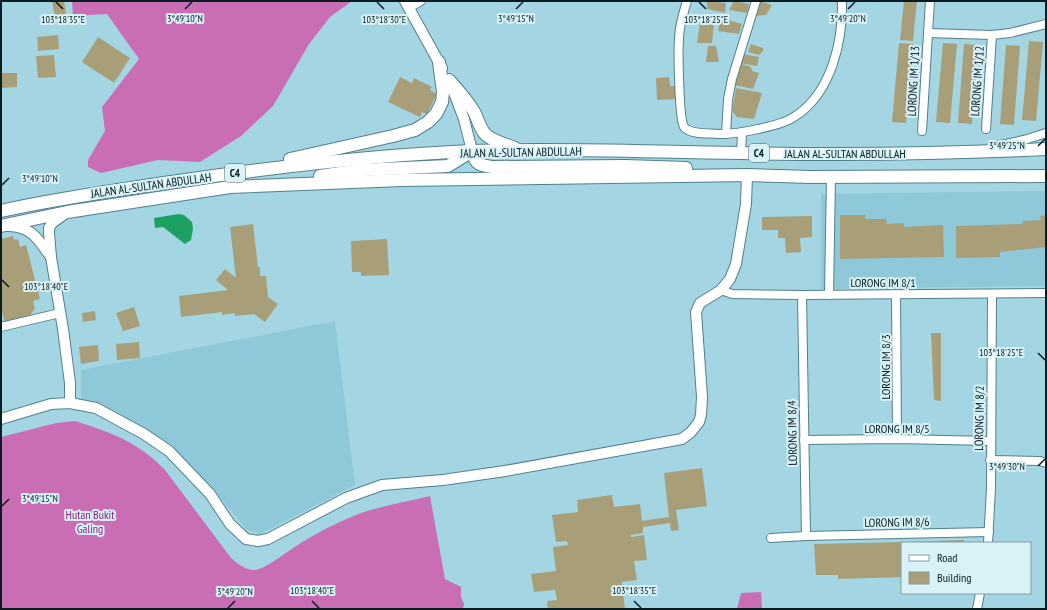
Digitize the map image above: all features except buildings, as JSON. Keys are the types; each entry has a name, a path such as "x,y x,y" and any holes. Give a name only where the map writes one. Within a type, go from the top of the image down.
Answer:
{"main road":[{"path":"225,174 415,130 436,114 442,102 443,92 438,62"},
{"path":"449,80 464,97 474,112 481,128 486,134 496,141 524,151"},
{"name":"JALAN AL-SULTAN ABDULLAH","path":"1,211 60,198 225,174 378,157 472,151 963,153 1046,149"},
{"path":"230,187 361,170 448,166 472,151 475,160 480,165 493,167 625,166 679,168 747,175"},
{"name":"JALAN AL-SULTAN ABDULLAH","path":"1,226 68,212 230,187 402,180 747,175 1046,176"}],"street":[{"path":"421,1 407,5 449,80 464,119 472,151"},
{"path":"687,1 681,23 679,39 680,101 684,127 692,132 726,134 772,126 798,115 810,104 822,87 835,59 842,16 842,1"},
{"path":"726,134 728,99 732,79 756,1"},
{"name":"LORONG IM 1/13","path":"922,131 930,1"},
{"path":"928,33 992,35 1010,33 1046,24"},
{"name":"LORONG IM 1/12","path":"986,129 992,35"},
{"path":"741,153 742,132"},
{"path":"963,153 1024,140 1046,133"},
{"path":"1,419 51,404 70,403 96,408 144,434 169,451 210,494 230,524 246,539 258,541 268,539 346,498 382,485 443,480 505,471 682,439 691,432 699,422 701,415 702,397 696,312 700,303 721,290 730,279 736,264 746,204 747,175"},
{"path":"829,295 831,176"},
{"path":"68,212 52,223 49,228 49,233 51,257 70,383 70,403"},
{"path":"1,226 19,226 27,229 35,236 51,257"},
{"name":"LORONG IM 8/1","path":"721,290 732,294 802,295 1046,293"},
{"name":"LORONG IM 8/3","path":"896,294 897,439"},
{"name":"LORONG IM 8/2","path":"988,542 991,488 992,294"},
{"name":"LORONG IM 8/4","path":"802,295 806,536"},
{"path":"1,327 60,313"},
{"name":"LORONG IM 8/5","path":"804,440 897,439 991,441"},
{"path":"990,460 1040,461 1046,463"},
{"name":"LORONG IM 8/6","path":"806,536 989,532"},
{"path":"771,538 806,536"},
{"path":"976,609 980,594"}],"shaded area":[{"path":"1046,191 1046,286 821,289 821,194"},
{"path":"179,214 184,215 192,222 193,229 191,240 185,244 163,227 155,228 154,218"},
{"path":"335,321 355,485 260,534 247,530 208,483 172,446 99,403 81,399 81,370"}],"green space":[{"path":"72,1 352,1 330,17 309,44 273,106 241,136 200,162 158,160 101,173 88,167 88,160 105,131 102,107 139,59 107,14 73,16"},
{"name":"Hutan Bukit Galing","path":"75,421 123,439 155,460 165,470 231,558 242,566 251,570 260,569 299,544 351,517 367,511 430,496 445,579 461,587 461,597 464,604 463,609 1,609 1,437 56,423"},
{"path":"761,592 762,609 737,609 741,593"}]}
